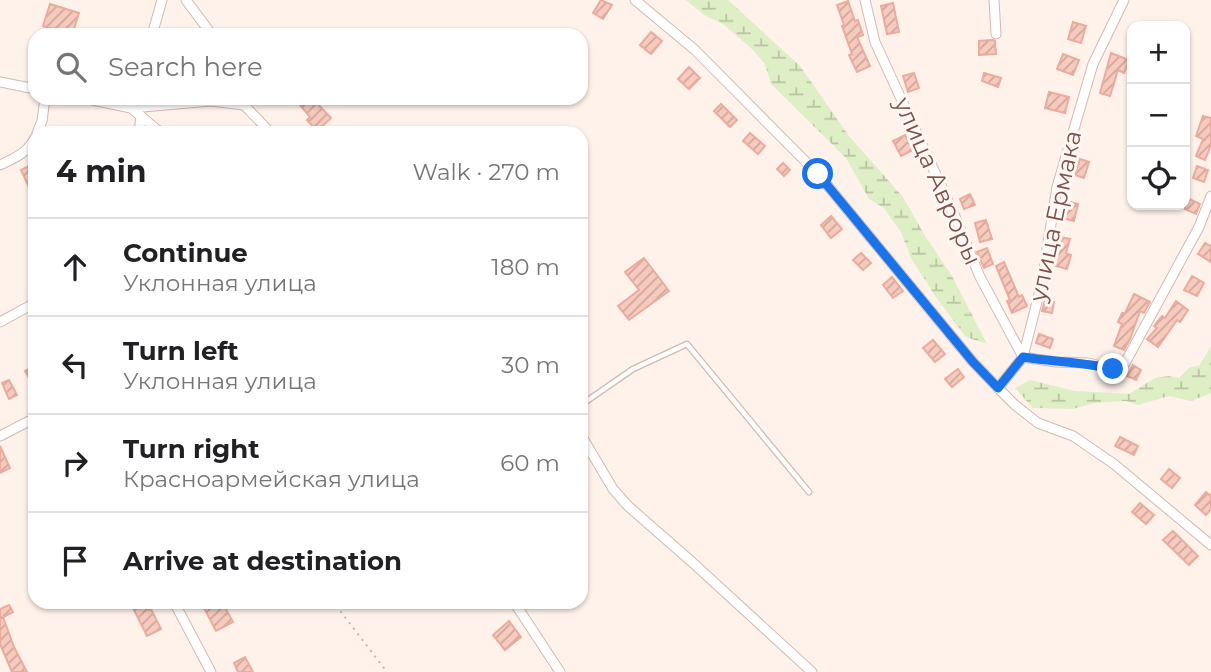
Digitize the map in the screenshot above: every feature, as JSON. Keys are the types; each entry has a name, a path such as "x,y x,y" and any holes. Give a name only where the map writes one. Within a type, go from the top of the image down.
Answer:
{"street":[{"path":"154,28 162,0"},
{"path":"186,0 207,28"},
{"path":"635,0 695,50 818,174 973,362 1014,405 1038,423 1073,436 1104,456 1211,545"},
{"name":"улица Авроры","path":"864,0 875,42 981,277 1023,357"},
{"path":"995,0 996,34"},
{"name":"улица Ермака","path":"1023,357 1041,286 1056,187 1093,64 1124,0"},
{"path":"0,82 28,88"},
{"path":"40,126 44,105"},
{"path":"128,105 153,126"},
{"path":"246,105 265,126"},
{"path":"140,126 141,116"},
{"path":"0,164 21,156 28,148"},
{"path":"998,388 1023,357 1088,363 1113,369 1125,363 1199,227 1211,196"},
{"path":"0,322 28,307"},
{"path":"0,436 28,422"},
{"path":"588,447 613,489 628,506 808,668"},
{"path":"178,609 211,672"},
{"path":"519,609 561,672"}],"lane":[{"path":"588,400 634,369 687,344 809,492"},
{"path":"808,668 819,672"}],"path":[{"path":"338,609 387,672"}],"green space":[{"path":"686,0 728,0 800,66 849,136 903,197 952,276 987,344 966,337 911,258 901,232 884,208 869,199 846,158 771,84 765,64 753,50 723,24 704,15"},
{"path":"1211,346 1211,393 1191,401 1169,396 1138,405 1126,401 1094,403 1073,409 1033,408 1015,388 1030,380 1075,391 1129,394 1155,378 1179,378 1190,367 1199,366"}],"building":[{"path":"601,0 612,5 603,19 593,13"},
{"path":"848,1 855,21 858,20 863,35 857,37 870,66 857,72 849,55 852,54 837,5"},
{"path":"893,3 899,32 887,34 881,6"},
{"path":"50,4 79,13 74,28 43,26"},
{"path":"1073,22 1086,26 1081,43 1068,39"},
{"path":"651,32 662,41 651,54 640,45"},
{"path":"993,40 996,54 979,55 979,41"},
{"path":"1111,53 1127,59 1124,73 1118,70 1110,96 1100,93"},
{"path":"1063,54 1079,60 1073,75 1057,69"},
{"path":"689,67 700,78 689,89 678,79"},
{"path":"914,73 919,88 908,92 903,76"},
{"path":"984,73 1001,78 998,87 982,81"},
{"path":"1049,92 1069,97 1065,113 1045,108"},
{"path":"721,104 737,120 730,127 714,111"},
{"path":"300,105 319,105 331,118 322,126 312,126 307,120 310,117"},
{"path":"1203,116 1211,118 1211,145 1205,160 1196,156 1203,139 1196,136"},
{"path":"750,133 765,146 758,154 743,141"},
{"path":"905,135 913,150 901,156 893,141"},
{"path":"1080,159 1089,162 1084,178 1075,175"},
{"path":"783,163 790,170 784,176 777,169"},
{"path":"28,166 28,185 21,170"},
{"path":"1197,166 1208,170 1204,182 1193,178"},
{"path":"970,194 975,205 964,209 960,199"},
{"path":"1190,199 1200,204 1196,214 1187,210 1190,210"},
{"path":"1066,201 1078,204 1074,221 1062,218"},
{"path":"831,216 842,229 831,238 821,225"},
{"path":"986,220 992,239 980,242 975,223"},
{"path":"1056,236 1070,239 1066,253 1071,255 1067,269 1053,265 1059,248 1054,247"},
{"path":"1205,243 1211,246 1211,262 1198,254"},
{"path":"987,248 993,264 984,268 977,252"},
{"path":"861,253 871,263 863,270 853,260"},
{"path":"644,258 669,291 629,320 618,306 639,290 625,272"},
{"path":"1004,262 1019,297 1022,295 1027,306 1012,313 1007,301 1010,300 996,266"},
{"path":"1192,276 1204,283 1197,296 1184,290"},
{"path":"892,277 903,291 893,298 883,285"},
{"path":"1134,294 1150,302 1144,313 1140,311 1124,350 1114,346 1122,324 1118,322"},
{"path":"1045,300 1054,302 1052,313 1042,311"},
{"path":"1176,301 1188,310 1180,322 1177,320 1158,347 1147,339 1157,328 1154,326 1162,316 1165,318"},
{"path":"1039,334 1053,339 1050,348 1036,343"},
{"path":"933,340 945,354 935,362 923,348"},
{"path":"1133,365 1141,370 1136,380 1127,376"},
{"path":"958,369 964,377 952,387 945,379"},
{"path":"9,380 17,395 9,399 2,383"},
{"path":"1120,437 1138,446 1134,455 1115,446"},
{"path":"0,446 10,468 0,473"},
{"path":"1169,469 1180,478 1172,488 1161,479"},
{"path":"1206,492 1211,496 1211,509 1206,515 1195,505"},
{"path":"1140,503 1154,515 1146,524 1132,512"},
{"path":"1173,531 1198,556 1189,565 1163,540"},
{"path":"9,605 13,612 3,617 27,672 12,672 0,644 0,609"},
{"path":"134,609 151,609 161,629 147,636"},
{"path":"205,609 226,609 233,622 216,631"},
{"path":"509,621 521,637 505,650 493,635"},
{"path":"245,657 253,672 238,672 234,663"}],"route":[{"path":"818,174 973,362 998,388 1023,357 1088,363 1113,369"}]}
